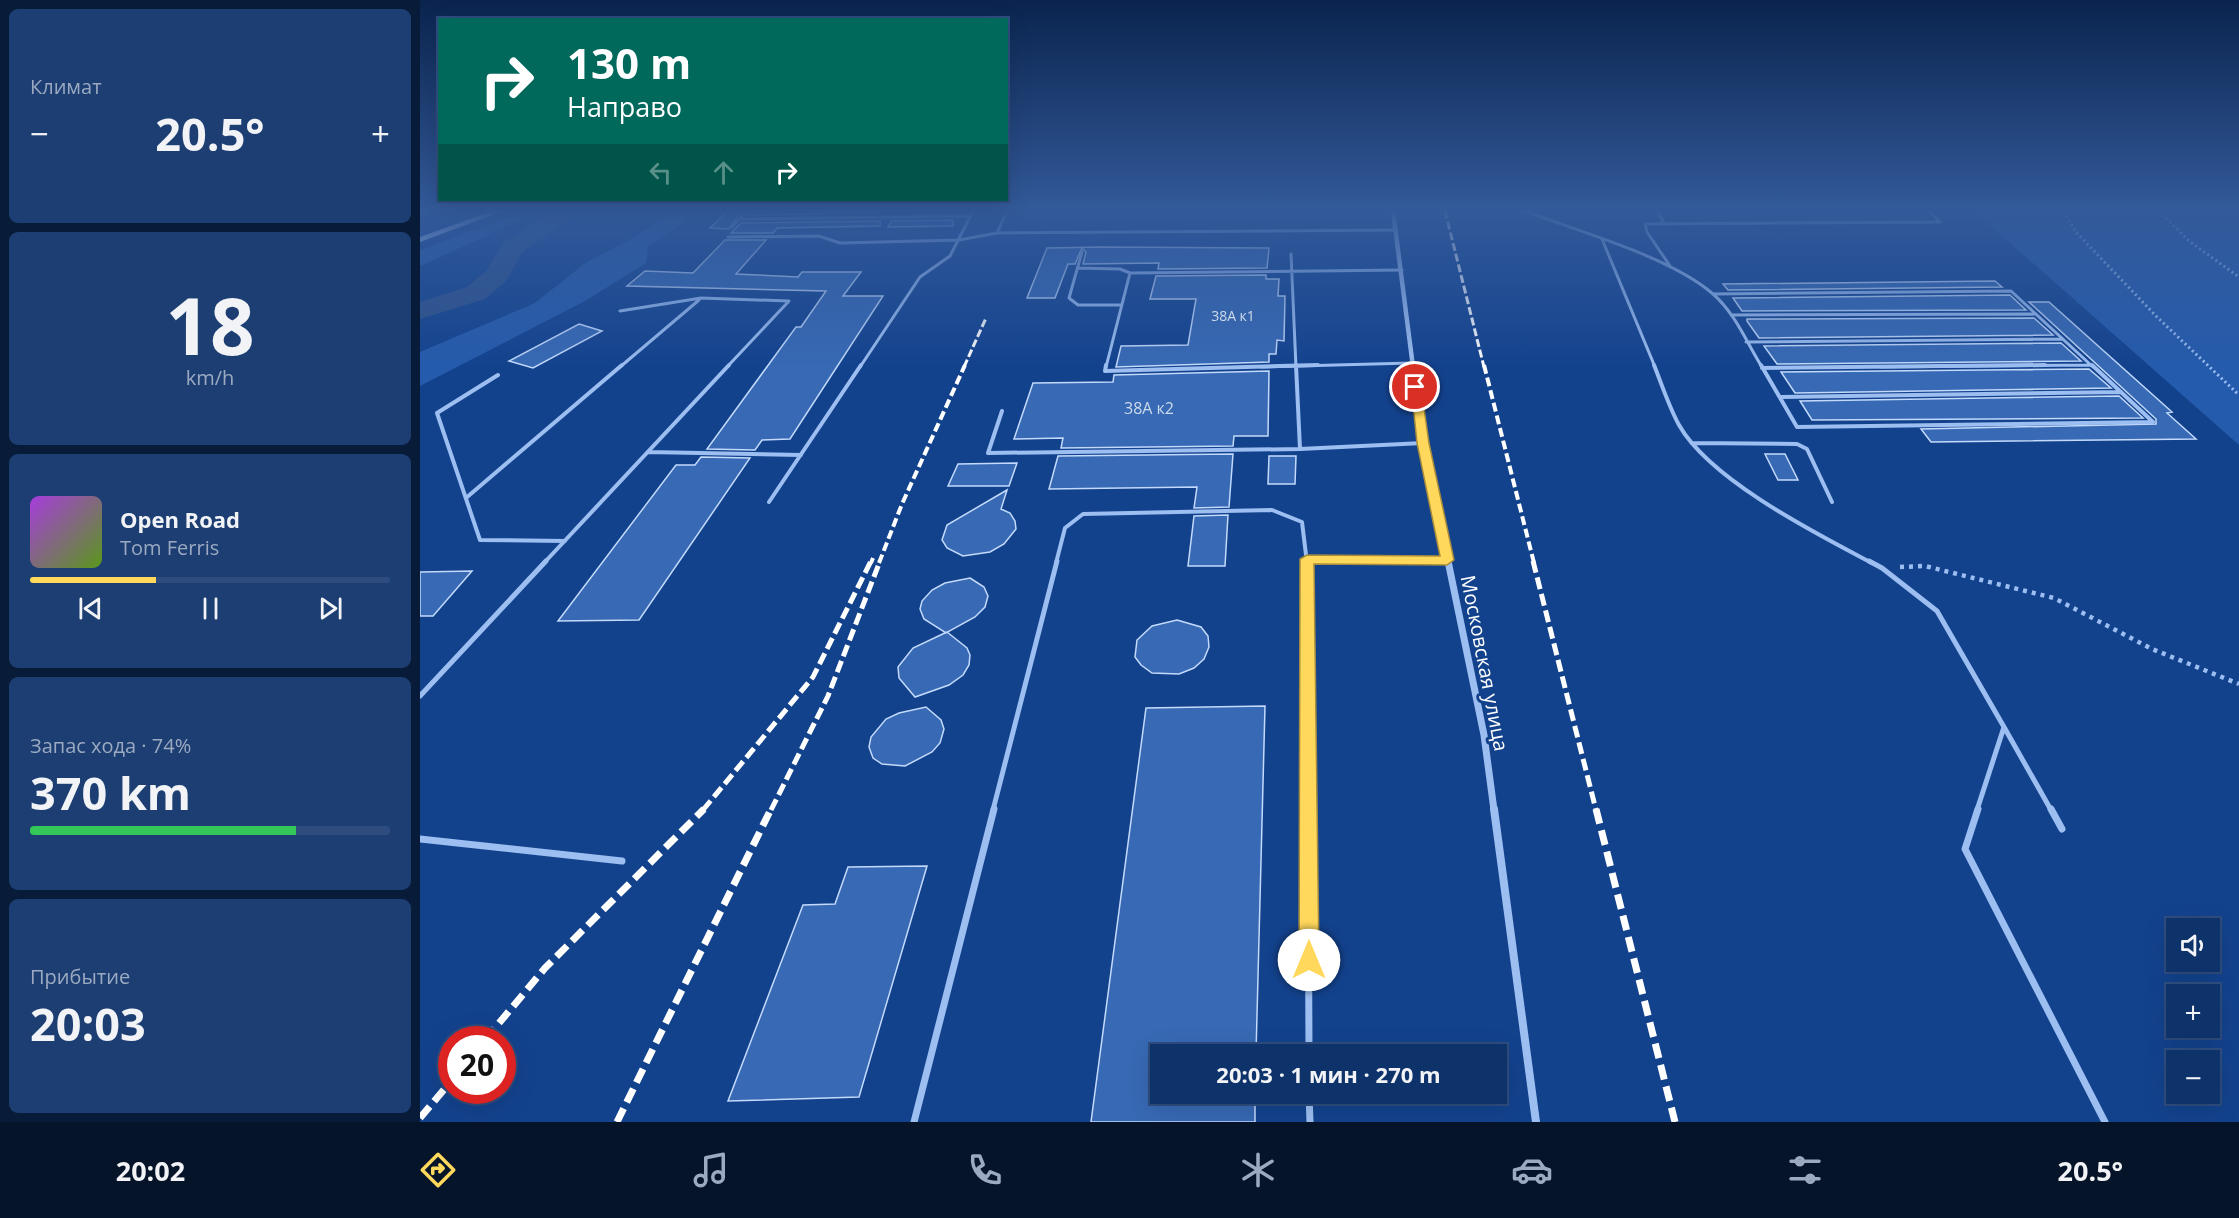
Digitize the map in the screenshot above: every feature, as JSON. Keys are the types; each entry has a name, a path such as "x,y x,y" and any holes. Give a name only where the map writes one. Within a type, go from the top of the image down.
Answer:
{"street":[{"name":"Московская улица","path":"1401,263 1411,363 1423,443 1484,735 1536,1122"}],"lane":[{"path":"769,502 921,278 940,263"},
{"path":"1079,263 1069,298 1078,305 1122,305"},
{"path":"1292,263 1300,449"},
{"path":"1612,263 1679,425 1692,442 1735,482 1807,529 1882,568 1937,611 2062,829"},
{"path":"1660,263 1713,294 1731,315 1797,427 2153,422 2011,291 1713,294"},
{"path":"1668,263 1671,268"},
{"path":"1078,268 1120,269 1130,273 1402,270"},
{"path":"1130,273 1105,371 1297,368 1411,363"},
{"path":"421,694 789,301 701,298 620,311"},
{"path":"466,498 701,298"},
{"path":"1731,315 2036,314"},
{"path":"1746,342 2062,339"},
{"path":"1762,368 2091,365"},
{"path":"498,375 437,413 480,540 565,541"},
{"path":"1781,397 2121,392"},
{"path":"1002,411 988,453 1300,449 1423,443"},
{"path":"1692,442 1797,444 1807,449 1833,502"},
{"path":"648,452 801,455"},
{"path":"914,1122 1065,528 1083,514 1272,510 1302,522 1307,559 1309,1044"},
{"path":"1307,559 1447,560"},
{"path":"2004,727 1965,849 2105,1122"},
{"path":"420,839 622,861"},
{"path":"1310,1104 1310,1122"}],"path":[{"path":"2106,263 2156,316 2239,395"},
{"path":"2220,263 2239,277"},
{"path":"1882,568 1925,566 2054,598 2152,649 2239,684"}],"shaded area":[{"path":"645,263 585,301 420,386 420,352 535,303 584,264"},
{"path":"2033,263 2239,263 2239,445"}],"building":[{"path":"702,263 745,263 736,274 798,277 802,272 861,272 843,296 883,296 790,439 762,440 755,450 707,449 796,327 801,327 826,291 627,286 645,271 693,273"},
{"path":"1041,263 1075,263 1068,264 1055,298 1027,298"},
{"path":"1159,263 1267,263 1267,268 1158,269"},
{"path":"1266,275 1266,279 1279,279 1278,296 1285,296 1284,341 1277,340 1276,354 1269,354 1269,362 1116,367 1121,346 1188,345 1196,299 1150,299 1156,276"},
{"path":"1995,281 2002,287 1728,290 1723,284"},
{"path":"2010,295 2026,310 1742,311 1733,298"},
{"path":"2029,302 2049,302 2172,412 2167,413 2196,439 1931,442 1921,429 2156,424 2156,419"},
{"path":"2034,318 2053,335 1759,338 1747,321 1747,319"},
{"path":"579,324 602,331 533,368 509,361"},
{"path":"2061,343 2081,361 1777,364 1764,346"},
{"path":"2089,369 2111,388 1795,393 1781,372"},
{"path":"1269,371 1268,436 1234,436 1233,446 1061,448 1063,438 1014,439 1033,383 1113,382 1114,375"},
{"path":"2119,396 2143,418 1812,420 1800,401"},
{"path":"1233,454 1229,507 1194,508 1197,487 1049,489 1058,456"},
{"path":"1765,454 1785,454 1798,480 1778,480"},
{"path":"1269,456 1296,456 1295,484 1268,484"},
{"path":"701,457 750,458 639,620 558,621 676,465 695,465"},
{"path":"1017,463 1009,486 948,486 958,464"},
{"path":"1007,490 1001,509 1010,513 1015,521 1016,529 1004,544 990,552 963,556 947,548 942,540 947,525"},
{"path":"1228,515 1225,566 1188,566 1194,516"},
{"path":"472,571 433,616 420,616 420,572"},
{"path":"970,578 984,587 988,596 985,607 975,617 946,633 924,619 920,609 922,601 932,590 945,583"},
{"path":"1177,620 1201,627 1208,636 1209,647 1204,659 1194,668 1179,674 1152,673 1135,657 1137,640 1152,626"},
{"path":"947,632 967,648 970,655 969,665 963,675 949,685 915,697 899,678 898,667 913,648"},
{"path":"1265,706 1256,1044 1150,1044 1150,1104 1255,1104 1255,1122 1091,1122 1146,708"},
{"path":"926,707 941,720 944,729 940,743 932,752 905,766 882,764 873,758 869,747 871,737 886,719 899,713"},
{"path":"927,866 859,1097 728,1101 803,905 835,904 848,867"}],"waterway":[{"path":"420,311 476,293 497,275 503,263"}],"railway":[{"path":"1458,263 1484,367"},
{"path":"964,367 986,318"},
{"path":"879,563 902,504 965,365"},
{"path":"1484,365 1534,563"},
{"path":"871,563 873,558"},
{"path":"703,810 813,677 871,561"},
{"path":"771,810 828,696 880,561"},
{"path":"1533,561 1596,810"},
{"path":"617,1122 771,809"},
{"path":"1596,809 1675,1122"},
{"path":"497,1026 545,968 703,810"},
{"path":"420,1118 438,1097"}],"route":[{"path":"1309,960 1307,559 1447,560 1423,443 1415,387"}]}
